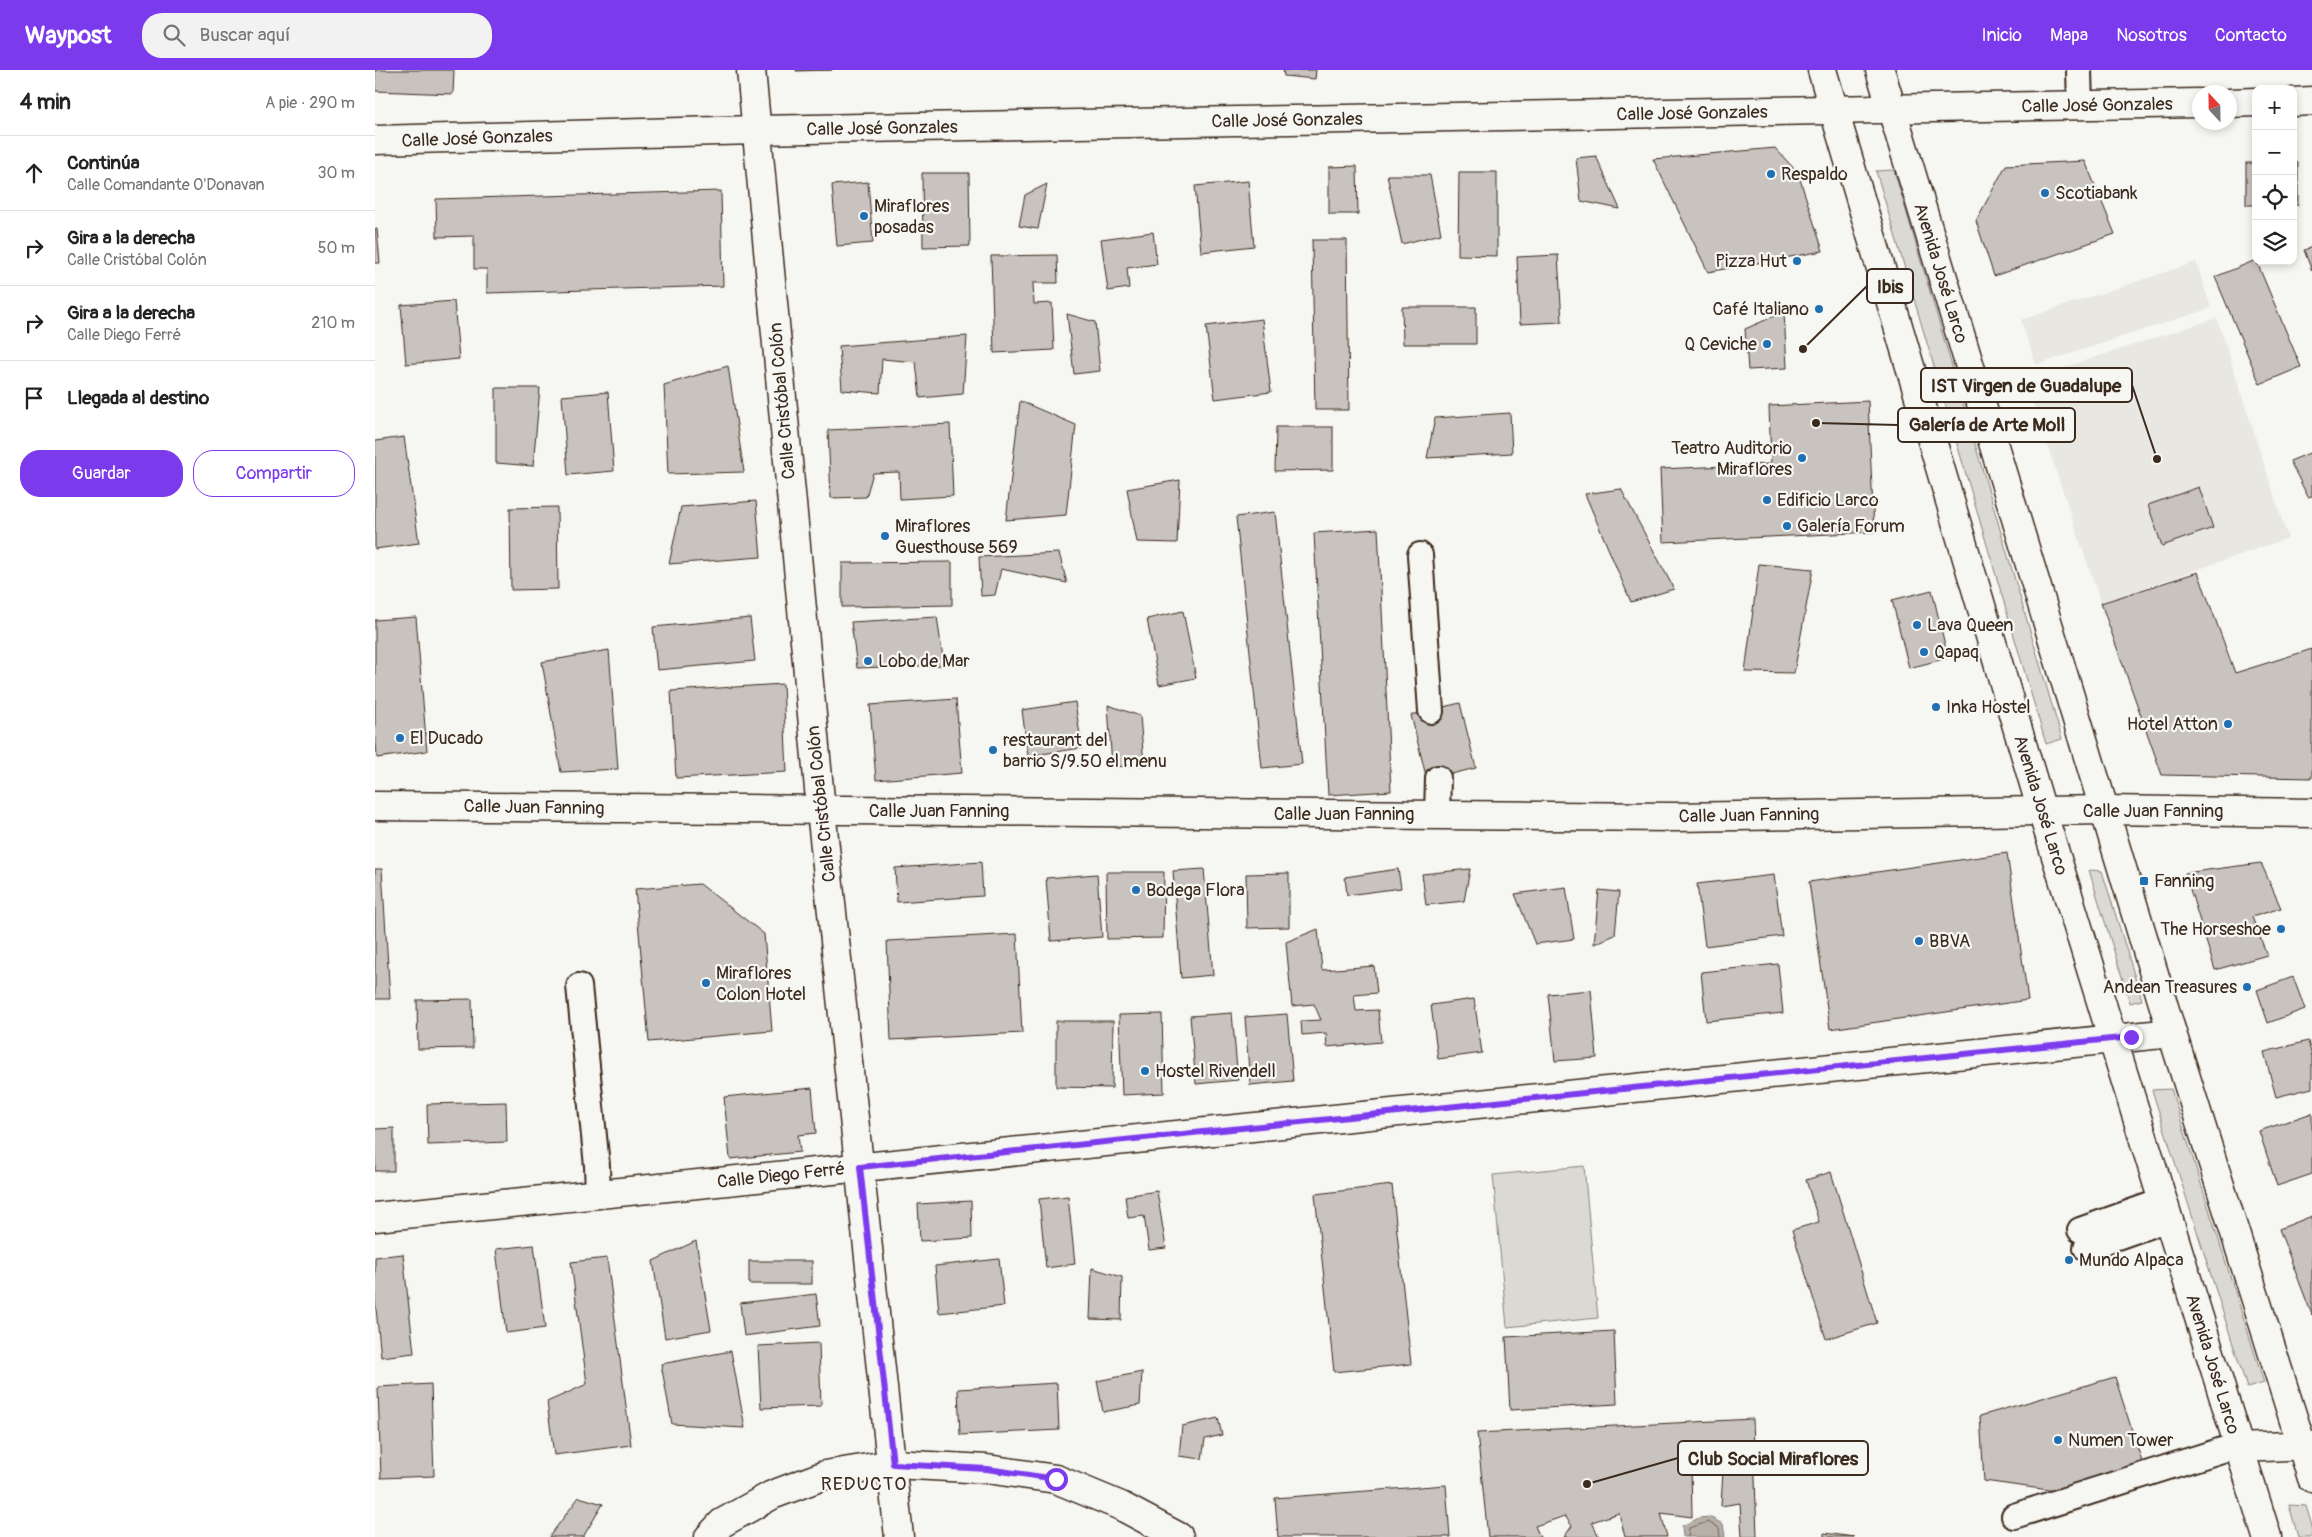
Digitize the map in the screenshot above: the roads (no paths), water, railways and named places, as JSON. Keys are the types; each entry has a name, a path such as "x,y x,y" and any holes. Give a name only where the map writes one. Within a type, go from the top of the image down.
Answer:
{"street":[{"name":"Calle Cristóbal Colón","path":"751,70 821,810 893,1464 899,1537"},
{"name":"Avenida José Larco","path":"1822,70 2042,811 2267,1537"},
{"name":"Avenida José Larco","path":"1880,70 2172,1033 2306,1445 2312,1478"},
{"path":"2297,102 2312,101"},
{"path":"2237,103 2252,102"},
{"name":"Calle José Gonzales","path":"375,140 756,130 2192,104"},
{"name":"Calle Juan Fanning","path":"375,806 1675,816 2105,810 2312,813"},
{"name":"Calle Diego Ferré","path":"375,1217 2172,1033"},
{"path":"2239,1448 2306,1445"},
{"path":"709,1537 722,1523 772,1495 825,1475 893,1464 987,1469 1056,1479 1121,1506 1179,1537"}],"lane":[{"path":"2079,70 2080,106"},
{"path":"1420,555 1431,711"},
{"path":"1437,815 1439,778"},
{"path":"579,986 597,1166 598,1194"},
{"path":"2083,1239 2165,1210"},
{"path":"2014,1516 2222,1450 2239,1448"}],"water":[{"path":"1709,1517 1723,1524 1725,1537 1683,1537 1682,1526 1699,1518"}],"place":[{"name":"Respaldo","path":"1771,174"},
{"name":"Scotiabank","path":"2045,193"},
{"name":"Miraflores posadas","path":"864,216"},
{"name":"Pizza Hut","path":"1797,261"},
{"name":"Café Italiano","path":"1819,309"},
{"name":"Q Ceviche","path":"1767,344"},
{"name":"Ibis","path":"1803,349"},
{"name":"Galería de Arte Moll","path":"1816,423"},
{"name":"Teatro Auditorio Miraflores","path":"1802,458"},
{"name":"IST Virgen de Guadalupe","path":"2157,459"},
{"name":"Edificio Larco","path":"1767,500"},
{"name":"Galería Forum","path":"1787,526"},
{"name":"Miraflores Guesthouse 569","path":"885,536"},
{"name":"Lava Queen","path":"1917,625"},
{"name":"Qapaq","path":"1924,652"},
{"name":"Lobo de Mar","path":"868,661"},
{"name":"Inka Hostel","path":"1936,707"},
{"name":"Hotel Atton","path":"2228,724"},
{"name":"El Ducado","path":"400,738"},
{"name":"restaurant del barrio S/9.50 el menu","path":"993,750"},
{"name":"Fanning","path":"2144,881"},
{"name":"Bodega Flora","path":"1136,890"},
{"name":"The Horseshoe","path":"2281,929"},
{"name":"BBVA","path":"1919,941"},
{"name":"Miraflores Colon Hotel","path":"706,983"},
{"name":"Andean Treasures","path":"2247,987"},
{"name":"Hostel Rivendell","path":"1145,1071"},
{"name":"Mundo Alpaca","path":"2069,1260"},
{"name":"Numen Tower","path":"2058,1440"},
{"name":"Club Social Miraflores","path":"1587,1484"}],"district":[{"name":"REDUCTO","path":"864,1483"}]}
